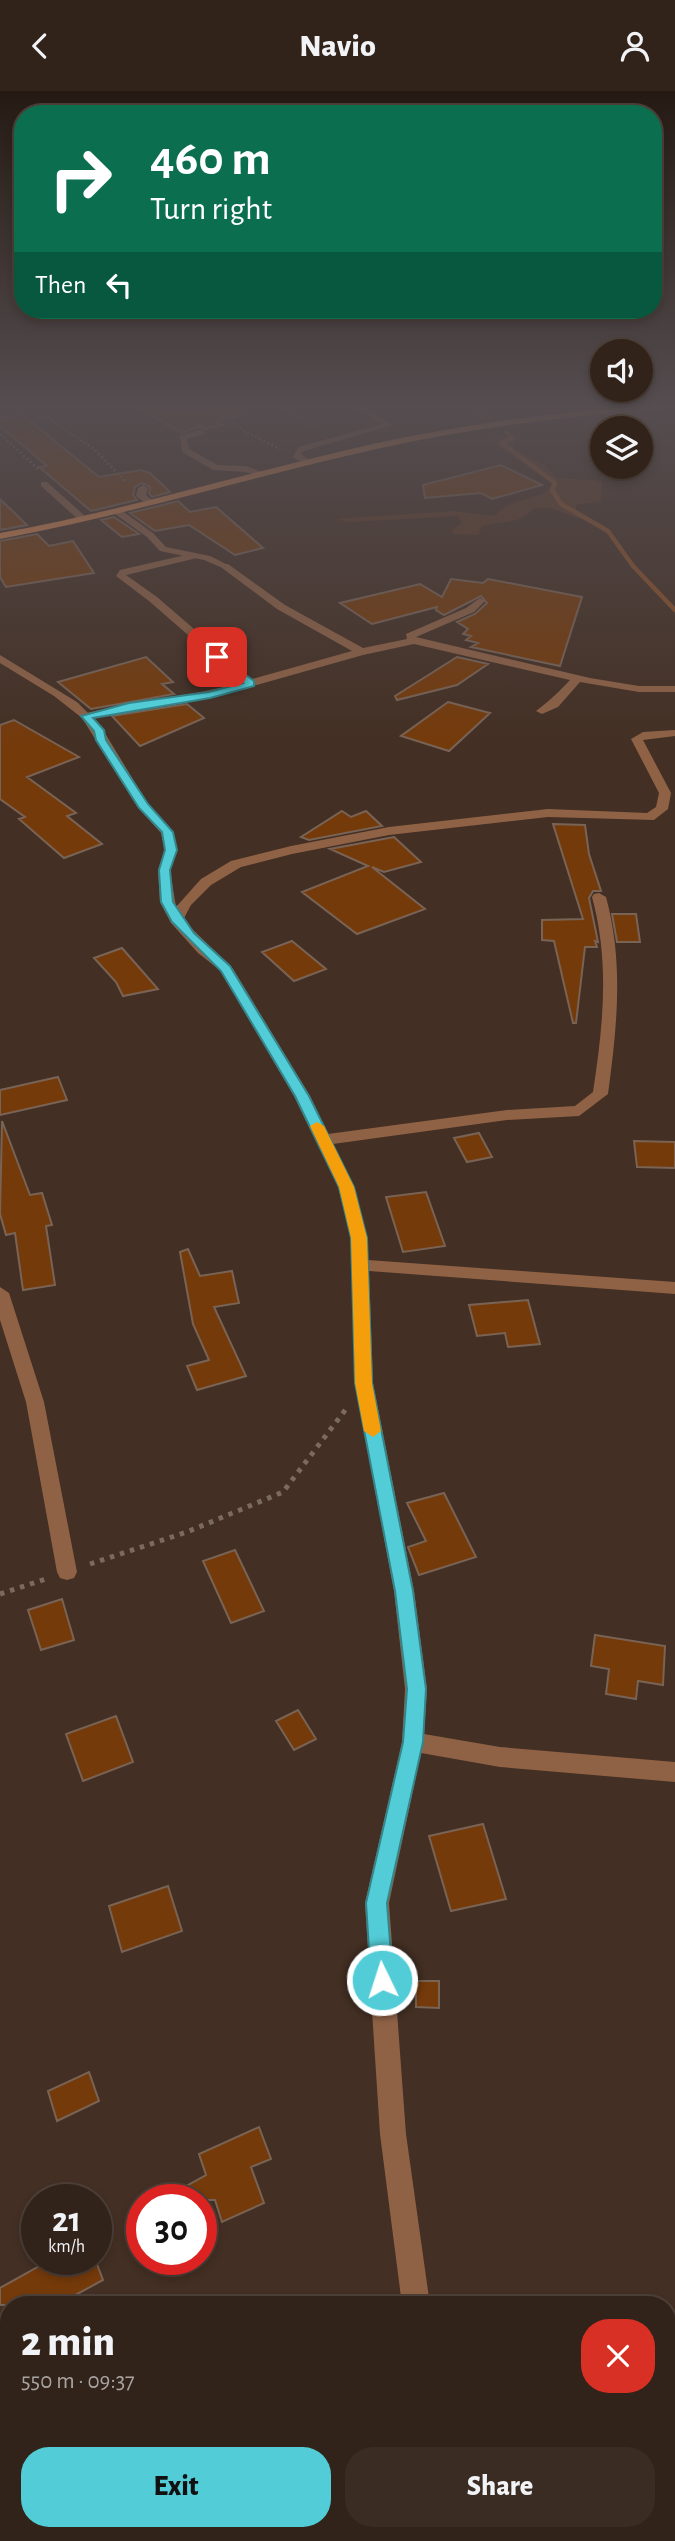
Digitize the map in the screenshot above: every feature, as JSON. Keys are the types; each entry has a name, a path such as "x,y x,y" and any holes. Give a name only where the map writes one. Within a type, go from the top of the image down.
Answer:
{"main road":[{"path":"0,536 81,519"}],"street":[{"path":"128,519 150,535 163,549 225,566 281,607 361,652"},
{"path":"194,556 123,572 121,576 251,684"},
{"path":"414,641 410,636 470,610 480,601"},
{"path":"86,716 129,706 210,695 361,652 414,641 576,678 639,689 675,689"},
{"path":"0,658 86,716 99,730 101,740 143,806 167,832 171,850 164,870 167,902 176,920 203,950 226,969 302,1096 346,1187 359,1238 363,1383 404,1591 416,1689 413,1742 377,1903 393,2134 415,2296"},
{"path":"542,711 554,705 576,678"},
{"path":"176,920 185,903 206,882 236,864 291,850 389,831 548,813 650,817 662,809 665,793 637,739 643,735 675,733"},
{"path":"324,1140 495,1117 579,1111 600,1094 612,972 604,913 598,897"},
{"path":"361,1265 675,1288"},
{"path":"0,1293 35,1402 67,1572"},
{"path":"413,1742 500,1757 675,1772"}],"path":[{"path":"0,1594 187,1532 283,1492 329,1435 363,1383"}],"shaded area":[{"path":"337,519 398,519 350,522"},
{"path":"459,519 518,519 482,526 478,535 453,534 452,530 462,523"}],"building":[{"path":"0,519 21,519 27,525 0,530"},
{"path":"117,519 139,534 122,537 101,520"},
{"path":"139,519 230,519 263,548 235,555 189,525 155,531"},
{"path":"37,534 49,546 73,541 94,573 6,587 0,577 0,541"},
{"path":"451,579 483,583 488,579 582,597 560,666 471,647 478,643 466,640 471,636 463,634 468,629 457,622 475,614 487,603 481,596 444,615 436,610 437,607 372,624 340,603 420,584 442,597"},
{"path":"146,657 173,682 162,684 174,694 91,709 58,682"},
{"path":"457,657 488,664 457,685 397,700 395,696"},
{"path":"448,702 490,713 449,751 401,736"},
{"path":"187,704 204,718 140,746 112,716"},
{"path":"14,720 79,757 27,777 76,813 67,816 102,844 64,858 19,819 25,817 0,799 0,725"},
{"path":"342,811 351,817 366,811 382,826 309,840 301,837"},
{"path":"553,824 585,825 589,854 601,891 593,891 589,898 598,942 595,941 597,947 585,947 576,1023 573,1023 554,941 542,940 542,920 583,919"},
{"path":"394,837 421,862 384,872 372,867 425,909 357,934 302,892 368,866 330,849"},
{"path":"612,914 636,914 640,942 617,942"},
{"path":"292,941 326,969 294,981 262,952"},
{"path":"122,948 158,989 123,996 116,982 94,958"},
{"path":"58,1077 67,1100 0,1115 0,1090"},
{"path":"2,1121 30,1195 42,1193 52,1225 46,1226 55,1285 23,1290 15,1233 6,1235 0,1214"},
{"path":"479,1133 492,1157 467,1162 454,1138"},
{"path":"634,1141 675,1142 675,1168 637,1167"},
{"path":"426,1192 445,1246 403,1252 386,1197"},
{"path":"188,1249 200,1276 232,1271 239,1303 214,1307 246,1376 197,1390 187,1366 209,1360 193,1324 180,1252"},
{"path":"528,1300 540,1344 508,1347 505,1333 477,1336 469,1305"},
{"path":"444,1493 476,1557 419,1575 408,1547 426,1541 407,1503"},
{"path":"235,1550 264,1611 231,1623 203,1561"},
{"path":"62,1599 74,1640 41,1650 28,1610"},
{"path":"595,1635 665,1646 663,1685 638,1681 636,1699 606,1694 609,1669 591,1666"},
{"path":"298,1710 316,1739 294,1750 276,1721"},
{"path":"116,1716 133,1762 83,1781 66,1734"},
{"path":"483,1824 506,1899 451,1911 429,1836"},
{"path":"168,1886 182,1931 122,1952 109,1906"},
{"path":"416,1981 439,1981 439,2008 416,2007"},
{"path":"89,2072 99,2101 57,2121 48,2091"},
{"path":"259,2127 271,2159 251,2167 264,2203 222,2222 217,2206 217,2184 190,2184 206,2175 199,2154"},
{"path":"23,2275 101,2275 103,2280 74,2296 0,2296 0,2288"}],"waterway":[{"path":"588,519 608,531 633,566 675,610"}],"slow traffic":[{"path":"317,1126 346,1187 359,1238 363,1298 363,1383 373,1431"}],"route":[{"path":"217,657 251,684 210,695 129,706 86,716 99,730 101,740 117,761 143,806 167,832 171,850 164,870 167,902 176,920 203,950 226,969 302,1096 346,1187 359,1238 363,1298 363,1383 404,1591 416,1689 413,1742 377,1903 382,1980"}]}
